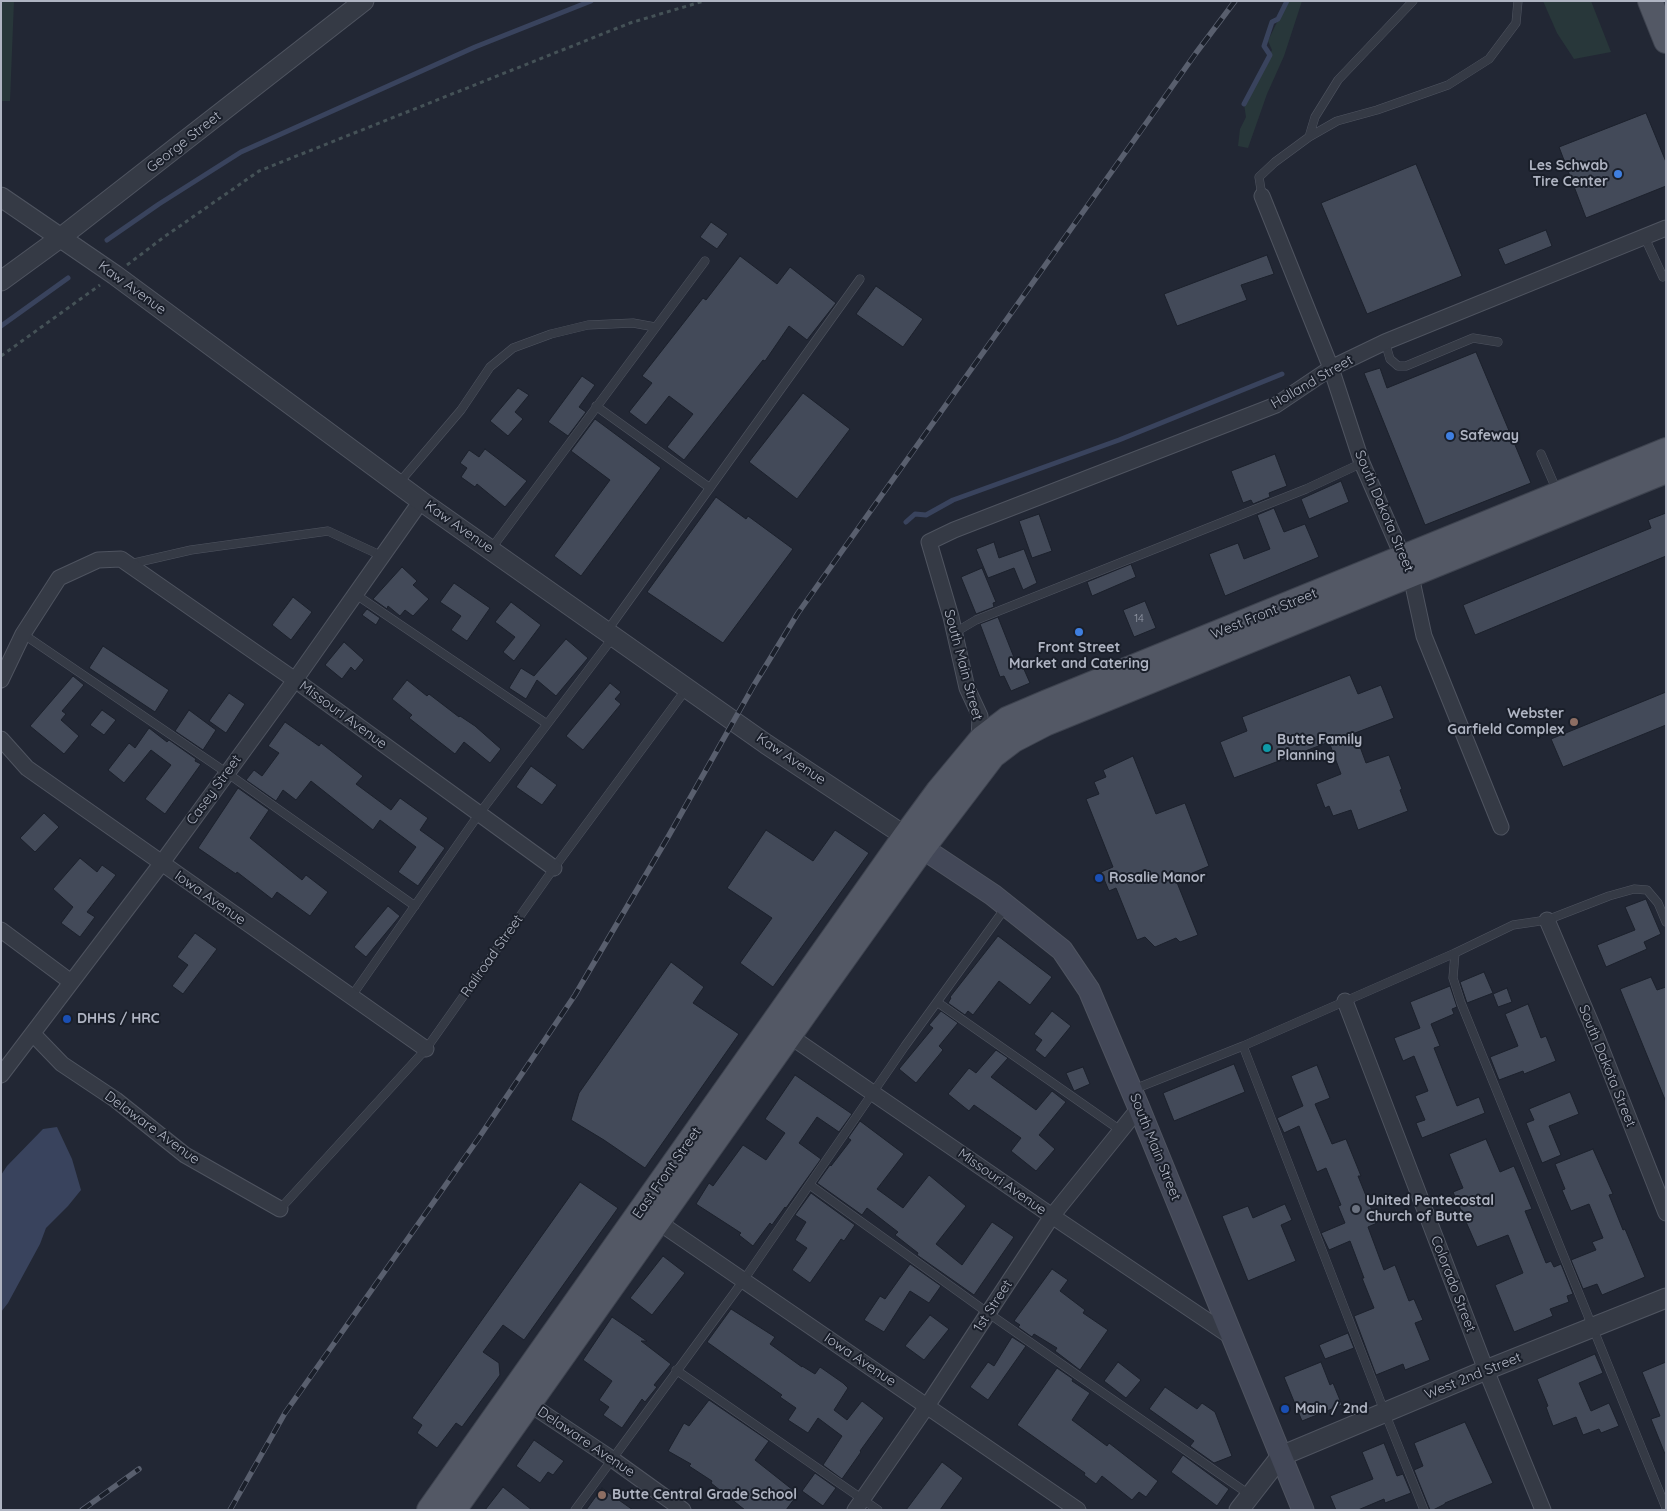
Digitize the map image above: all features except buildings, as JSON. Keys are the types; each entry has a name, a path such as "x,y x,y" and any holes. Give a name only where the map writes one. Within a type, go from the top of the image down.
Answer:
{"main road":[{"path":"1650,1 1666,41"},
{"name":"West Front Street","path":"914,842 986,749 1014,740 1045,724 1187,665 1407,567 1562,503 1666,450"},
{"name":"West Front Street","path":"1562,503 1666,471"},
{"name":"South Main Street","path":"914,842 1008,906 1062,950 1089,990 1136,1099 1303,1510"},
{"name":"East Front Street","path":"454,1510 521,1398 914,842"},
{"name":"East Front Street","path":"429,1510 521,1398"}],"street":[{"name":"George Street","path":"1,281 60,238 364,1"},
{"name":"Kaw Avenue","path":"1,196 115,275 398,484 766,744 914,842"},
{"name":"South Dakota Street","path":"1262,196 1331,368 1362,463 1407,567 1424,636 1501,827"},
{"name":"Holland Street","path":"929,542 954,530 1276,404 1331,368 1385,342 1666,228"},
{"name":"Casey Street","path":"1,1075 161,864 295,680 421,500"},
{"name":"South Main Street","path":"929,542 951,617 967,688 980,716 986,749"},
{"path":"1,680 23,634 59,578 98,560 122,560 129,565"},
{"name":"Missouri Avenue","path":"129,565 295,680 554,868"},
{"name":"Iowa Avenue","path":"1,739 27,768 426,1049"},
{"name":"South Dakota Street","path":"1547,920 1594,1030 1666,1213"},
{"path":"1,930 71,982"},
{"name":"Colorado Street","path":"1345,1001 1486,1370 1543,1510"},
{"name":"Missouri Avenue","path":"781,1030 1233,1338"},
{"name":"Delaware Avenue","path":"33,1034 62,1064 116,1100 185,1155 280,1209"},
{"name":"1st Street","path":"859,1504 927,1406 1052,1216 1120,1130 1136,1099"},
{"name":"Iowa Avenue","path":"649,1216 927,1406 1072,1508"},
{"name":"West 2nd Street","path":"1281,1456 1486,1370 1666,1298"},
{"name":"Delaware Avenue","path":"521,1398 612,1459 683,1510"},
{"path":"1245,1502 1281,1456"}],"lane":[{"path":"1309,137 1315,117 1338,80 1413,1"},
{"path":"1262,196 1259,177 1275,162 1309,137 1337,121 1377,110 1448,85 1489,59 1516,23 1518,1"},
{"path":"1645,238 1663,277"},
{"path":"491,549 705,261"},
{"path":"351,997 479,814 547,724 710,488 860,279"},
{"path":"398,484 461,410 490,366 513,348 551,334 588,326 633,323 655,327"},
{"path":"1385,342 1390,359 1398,366 1406,366 1474,338 1498,342"},
{"path":"596,406 710,488"},
{"path":"1542,454 1562,503"},
{"path":"954,633 976,620 1306,488 1362,463"},
{"path":"129,565 191,550 328,531 382,556"},
{"path":"355,594 547,724"},
{"path":"23,634 227,773 415,906"},
{"name":"Railroad Street","path":"280,1209 426,1049 554,868 687,688"},
{"path":"1136,1099 1243,1046 1455,953 1513,925 1547,920 1634,888 1647,890 1658,903 1666,922"},
{"path":"575,1510 743,1281 872,1092 1008,906"},
{"path":"1455,953 1453,978 1461,1003 1666,1508"},
{"path":"937,1002 1120,1130"},
{"path":"1243,1046 1424,1510"},
{"path":"810,1185 1245,1502"},
{"path":"676,1370 859,1504 878,1510"}],"path":[{"path":"1,356 115,275 164,237 259,171 630,22 704,1"}],"shaded area":[{"path":"1,1 14,1 10,101 1,101"},
{"path":"1287,1 1302,1 1284,56 1267,94 1248,148 1238,146 1240,129 1246,117 1244,104 1272,50 1268,41"},
{"path":"1543,1 1591,1 1611,52 1574,59 1557,33"}],"water":[{"path":"57,1127 72,1159 81,1190 46,1228 40,1244 8,1303 1,1312 1,1175 7,1166 43,1129"}],"waterway":[{"path":"107,240 159,204 241,152 475,47 591,1"},
{"path":"1244,104 1270,55 1264,46 1272,22 1278,19 1287,1"},
{"path":"1,326 68,278"},
{"path":"906,522 915,514 926,515 953,500 1119,440 1282,374"}],"railway":[{"path":"230,1510 285,1413 478,1139 575,995 668,837 754,685 798,613 1196,53 1235,1"},
{"path":"82,1510 139,1469"}],"place":[{"name":"Les Schwab Tire Center","path":"1618,174"},
{"name":"Safeway","path":"1450,436"},
{"name":"Front Street Market and Catering","path":"1079,632"},
{"name":"Webster Garfield Complex","path":"1574,722"},
{"name":"Butte Family Planning","path":"1267,748"},
{"name":"Rosalie Manor","path":"1099,878"},
{"name":"DHHS / HRC","path":"67,1019"},
{"name":"United Pentecostal Church of Butte","path":"1356,1209"},
{"name":"Main / 2nd","path":"1285,1409"},
{"name":"Butte Central Grade School","path":"602,1495"}]}
